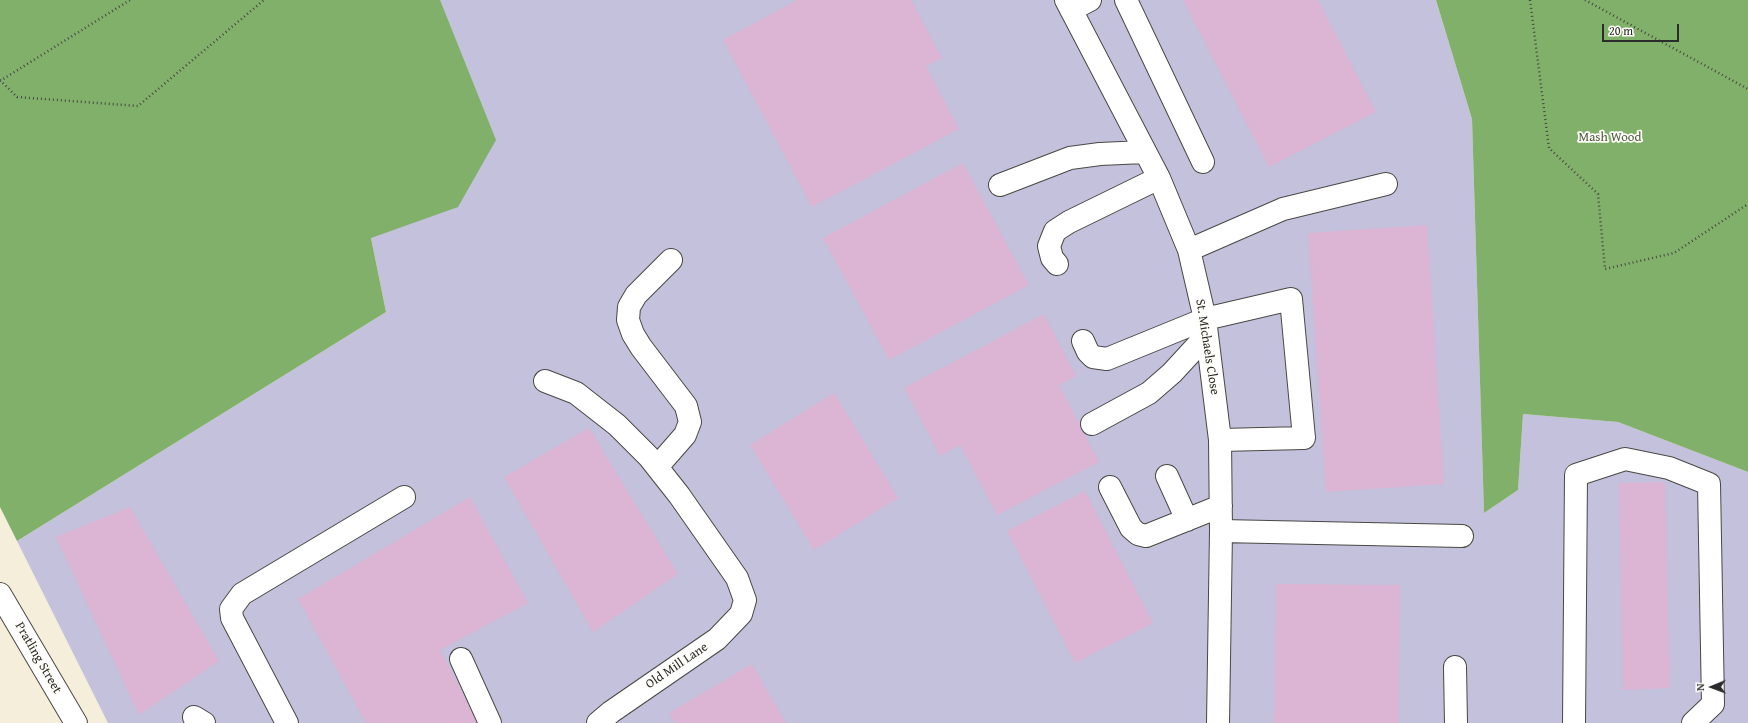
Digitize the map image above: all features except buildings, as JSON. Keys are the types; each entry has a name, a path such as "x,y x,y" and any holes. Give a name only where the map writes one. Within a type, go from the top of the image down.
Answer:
{"street":[{"path":"1068,5 1090,0"},
{"path":"1126,0 1203,162"},
{"name":"St. Michaels Close","path":"1068,5 1159,178 1189,250 1206,327 1220,440 1221,531 1218,723"},
{"path":"1000,185 1070,158 1100,154 1144,152"},
{"path":"1057,264 1052,258 1049,246 1055,231 1069,222 1159,178"},
{"path":"1189,250 1283,209 1386,184"},
{"path":"545,381 576,392 617,426 649,457 657,467 685,435 690,422 686,406 632,334 628,320 630,307 636,295 671,260"},
{"path":"1083,341 1088,352 1093,357 1107,359 1291,299 1304,438 1220,440"},
{"path":"1092,424 1149,392 1172,373 1206,327"},
{"path":"1574,723 1576,475 1625,459 1669,468 1709,484 1713,704 1693,723"},
{"name":"Old Mill Lane","path":"598,723 611,712 717,639 741,614 745,600 737,578 679,495 657,467"},
{"path":"1167,476 1187,520"},
{"path":"1110,487 1131,528 1138,534 1146,536 1221,506"},
{"path":"287,723 232,618 231,609 242,594 404,497"},
{"path":"1221,531 1462,536"},
{"name":"Pratling Street","path":"0,594 76,723"},
{"path":"461,660 490,723"},
{"path":"1455,668 1456,723"}],"path":[{"path":"130,0 0,81 17,97 138,106 264,0"},
{"path":"1530,0 1548,148 1598,194 1605,269 1674,253 1748,204"},
{"path":"1585,0 1748,89"}],"shaded area":[{"path":"389,0 1436,0 1472,119 1484,513 1518,490 1523,414 1618,422 1748,472 1748,723 108,723 17,541 386,312 371,238"}],"green space":[{"path":"0,0 440,0 496,140 458,207 371,238 386,312 17,541 0,507"},
{"name":"Mash Wood","path":"1436,0 1748,0 1748,472 1618,422 1523,414 1518,490 1484,513 1472,119"}]}
